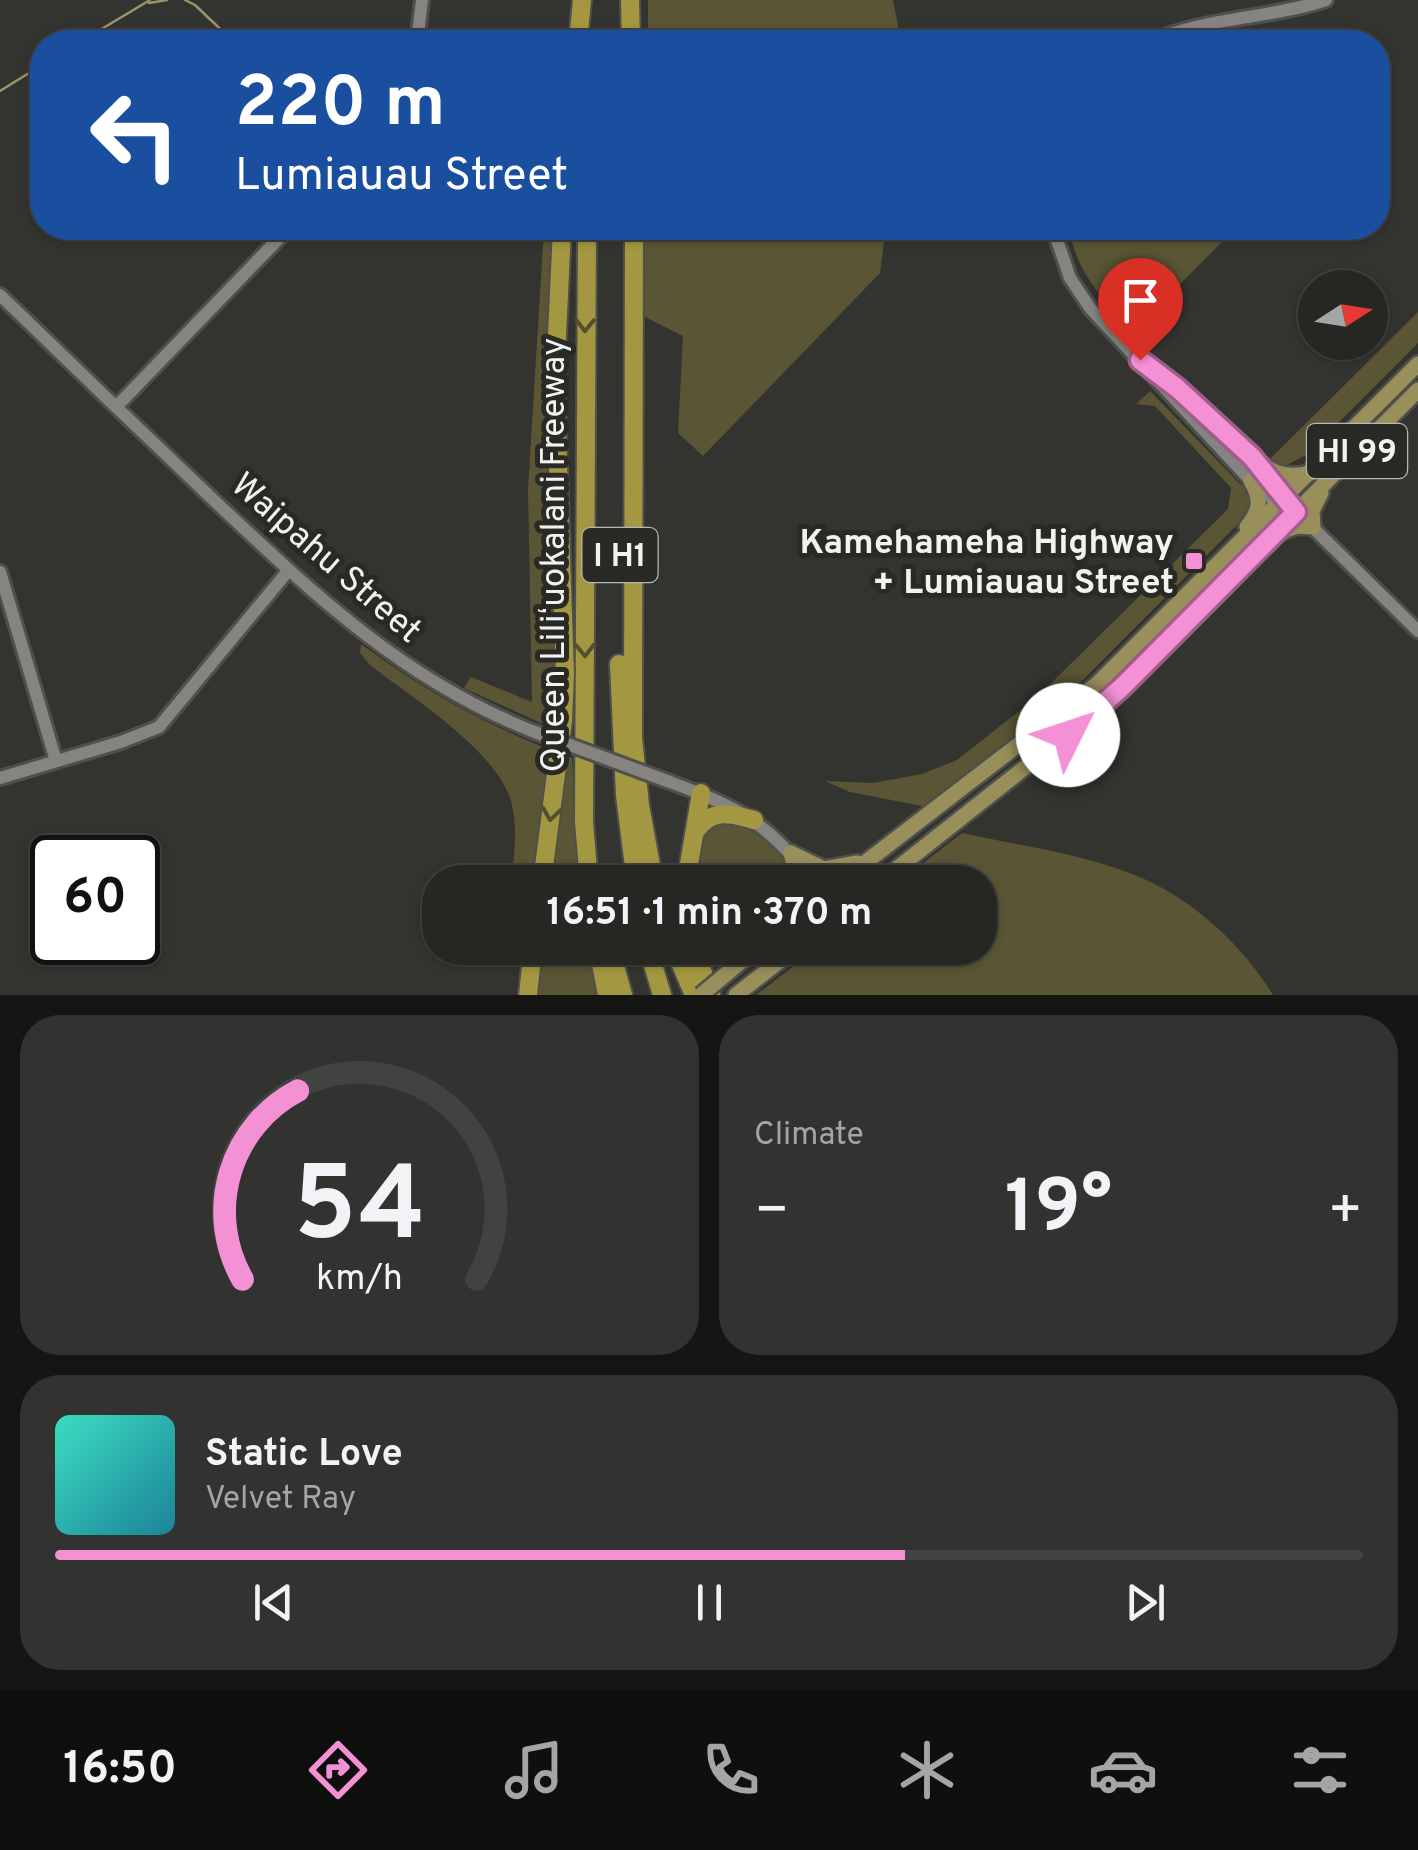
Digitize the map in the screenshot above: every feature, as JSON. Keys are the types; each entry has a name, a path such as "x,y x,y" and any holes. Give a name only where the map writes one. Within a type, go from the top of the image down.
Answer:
{"highway":[{"path":"580,30 586,0"},
{"path":"586,0 588,30"},
{"path":"628,0 628,30"},
{"path":"544,865 565,674 555,379 561,240"},
{"name":"Queen Liliʻuokalani Freeway","path":"586,240 584,822 588,865"},
{"name":"Queen Liliʻuokalani Freeway","path":"623,240 620,709 634,865"},
{"path":"634,240 632,738 651,865"},
{"path":"586,736 597,865"},
{"path":"688,865 701,793"},
{"path":"692,837 703,822 720,813 754,820"},
{"path":"528,995 531,965"},
{"path":"601,965 607,995"},
{"path":"615,965 623,995"},
{"path":"653,965 662,995"},
{"path":"682,965 697,995"},
{"path":"700,965 710,995"}],"main road":[{"name":"HI 99","path":"861,865 1097,684 1418,364"},
{"name":"HI 99","path":"902,865 1100,709 1418,390"},
{"path":"1252,457 1278,476 1310,472"},
{"path":"1275,534 1297,526 1313,527 1312,511 1329,480"},
{"path":"1236,548 1258,511 1258,496 1251,481"},
{"path":"791,853 824,869 843,868 869,859"},
{"path":"791,853 794,865"},
{"path":"697,995 736,965"},
{"path":"736,995 774,965"}],"street":[{"path":"418,30 422,0"},
{"path":"1184,30 1326,0"},
{"path":"116,407 276,240"},
{"path":"1057,240 1080,295 1151,370 1170,396 1251,481 1283,501 1313,527 1418,631"},
{"name":"Waipahu Street","path":"0,296 288,571 395,659 466,702 532,731 731,805 754,820 801,865"},
{"path":"1151,370 1177,388 1252,457 1283,501"},
{"path":"0,778 158,727 288,571"},
{"path":"0,572 56,761"}],"shaded area":[{"path":"648,0 893,0 899,30 648,30"},
{"path":"543,240 554,240 548,389 556,641 554,729 464,688 471,677 532,702 528,489"},
{"path":"644,240 884,240 880,273 703,456 678,433 683,336 643,316"},
{"path":"1072,240 1224,240 1133,331 1084,272"},
{"path":"1418,312 1418,343 1306,455 1285,466 1270,459 1370,360 1388,360 1388,342"},
{"path":"1150,391 1245,489 1250,504 1243,519 1079,684 927,807 850,792 825,781 873,783 922,774 957,760 1037,697 1228,509 1231,488 1155,406 1136,404"},
{"path":"361,644 453,704 553,751 535,865 513,865 512,805 491,765 360,653"},
{"path":"565,755 572,758 578,865 550,865"},
{"path":"713,822 750,825 786,857 789,865 700,865 704,834"},
{"path":"962,833 1054,851 1142,878 1181,899 1216,927 1248,960 1273,995 756,995 795,965 997,965 997,865 921,865"},
{"path":"536,965 593,965 599,995 532,995"}],"waterway":[{"path":"100,30 150,0"},
{"path":"149,3 167,0"},
{"path":"185,0 221,30"},
{"path":"0,91 30,72"}],"place":[{"name":"Kamehameha Highway + Lumiauau Street","path":"1194,561"}],"route":[{"path":"1068,735 1100,709 1296,512 1252,457 1177,388 1140,360"}]}
